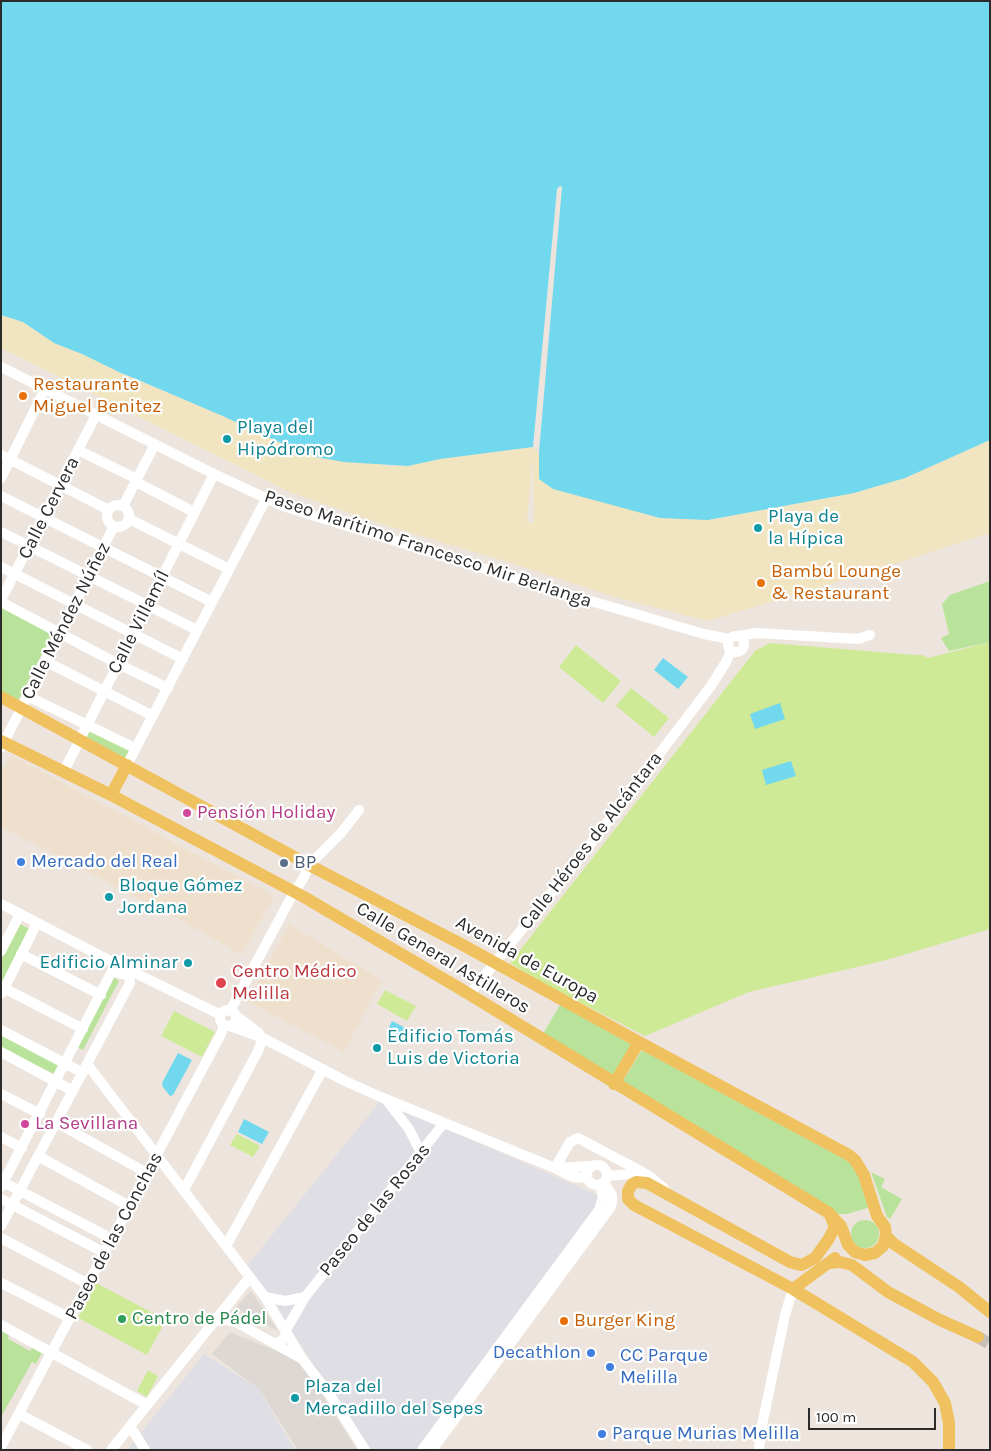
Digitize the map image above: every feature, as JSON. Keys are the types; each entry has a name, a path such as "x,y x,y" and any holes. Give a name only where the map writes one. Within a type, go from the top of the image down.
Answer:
{"main road":[{"name":"Avenida de Europa","path":"1,697 309,865 495,962 849,1155 855,1160 864,1174 878,1216 885,1227 886,1236"},
{"name":"Calle General Astilleros","path":"2,744 111,794 294,892 469,995 829,1213 841,1226 848,1245 855,1252"},
{"path":"111,794 127,765"},
{"path":"614,1084 639,1042"},
{"path":"802,1265 790,1262 678,1201 645,1178 630,1187 627,1195 633,1204 793,1289 913,1362 933,1382 945,1403 950,1430 949,1450"},
{"path":"793,1289 802,1265 815,1258 834,1230 834,1222 829,1213"},
{"path":"793,1289 841,1255 855,1252 865,1255 875,1253 882,1246 886,1236 894,1244 959,1287 990,1312"},
{"path":"829,1263 840,1262 852,1265 888,1292 940,1320 978,1337"}],"street":[{"name":"Paseo Marítimo Francesco Mir Berlanga","path":"1,367 214,474 283,506 546,588 736,644"},
{"path":"1,478 6,457 45,388"},
{"name":"Calle Cervera","path":"1,601 96,415"},
{"path":"123,506 154,444"},
{"path":"78,450 194,512"},
{"path":"6,457 109,510"},
{"name":"Calle Villamíl","path":"64,771 214,474"},
{"path":"1,496 212,602"},
{"path":"127,765 266,499"},
{"path":"117,505 123,506 129,513 129,519 123,526 114,526 108,519 109,510 117,505"},
{"path":"129,519 229,569"},
{"name":"Calle Méndez Núñez","path":"2,744 114,526"},
{"path":"1,532 197,630"},
{"path":"1,567 183,659"},
{"path":"1,601 118,664 168,688"},
{"path":"736,644 766,634 858,640 870,635"},
{"name":"Calle Héroes de Alcántara","path":"469,995 589,846 711,686 736,644"},
{"path":"45,661 153,716"},
{"path":"27,696 136,748"},
{"name":"Paseo de las Conchas","path":"1,1447 309,865 359,810"},
{"path":"1,904 116,966 118,973 127,972 228,1018 323,1069 384,1098 574,1177 587,1178"},
{"path":"2,945 20,914"},
{"path":"37,923 3,990 83,1030"},
{"path":"22,954 101,995"},
{"path":"112,1239 20,1191 2,1184 116,966"},
{"path":"1,1226 130,982 127,972"},
{"path":"1,1030 66,1064 85,1068 156,1154 265,1296 303,1360 330,1395 365,1450"},
{"path":"184,1190 258,1051 263,1038"},
{"path":"1,1052 73,1091"},
{"path":"226,1246 323,1069"},
{"path":"1,1094 40,1114"},
{"path":"384,1098 402,1118 421,1153"},
{"path":"57,1123 147,1173"},
{"name":"Paseo de las Rosas","path":"276,1344 285,1338 286,1330 305,1297 444,1123"},
{"path":"1,1137 22,1148"},
{"path":"554,1168 570,1142 578,1138 645,1178"},
{"path":"38,1156 129,1206"},
{"path":"422,1450 599,1210 603,1197 605,1168 594,1165 554,1168"},
{"path":"591,1166 587,1172 587,1178 592,1184 604,1181 645,1178"},
{"path":"604,1181 612,1195 612,1203"},
{"path":"1,1199 105,1253"},
{"path":"432,1450 612,1203 616,1200 622,1200 633,1204"},
{"path":"1,1238 88,1284"},
{"path":"111,1450 250,1277"},
{"path":"1,1283 70,1318"},
{"path":"759,1450 761,1430 784,1315 793,1289"},
{"path":"265,1296 285,1301 305,1297"},
{"path":"231,1320 230,1305 233,1297"},
{"path":"214,1321 231,1320 303,1360"},
{"path":"1,1325 148,1405"},
{"path":"18,1414 88,1450"},
{"path":"130,1426 144,1450"}],"shaded area":[{"path":"11,755 274,896 242,955 184,922 1,827 1,773"},
{"path":"289,924 382,980 344,1052 248,1002"},
{"path":"381,1100 597,1195 599,1199 599,1203 420,1450 360,1450 330,1391 247,1266"},
{"path":"251,1291 278,1331 235,1308"},
{"name":"Plaza del Mercadillo del Sepes","path":"230,1332 301,1361 357,1450 298,1450 259,1389 212,1354"},
{"path":"204,1354 258,1388 295,1450 127,1450"}],"green space":[{"path":"990,581 990,642 949,651 941,638 949,634 942,604 950,595"},
{"path":"1,607 53,632 18,701 1,691"},
{"path":"990,642 990,929 883,961 749,992 645,1036 550,987 510,963 755,651 770,643 922,655 928,658"},
{"path":"576,645 621,681 603,703 559,667"},
{"path":"631,688 669,718 654,737 616,706"},
{"path":"89,730 130,751 126,759 86,737"},
{"path":"20,924 30,929 1,984 1,960"},
{"path":"113,977 119,981 83,1050 77,1047"},
{"path":"385,990 416,1006 407,1021 377,1004"},
{"path":"561,1003 632,1045 612,1079 543,1034"},
{"path":"174,1011 215,1032 202,1057 161,1036"},
{"path":"1,1034 61,1065 56,1075 1,1047"},
{"path":"642,1050 850,1162 862,1181 868,1208 847,1214 836,1214 621,1084"},
{"path":"237,1134 260,1146 253,1157 230,1145"},
{"path":"871,1172 885,1179 881,1187 902,1199 890,1219 887,1217"},
{"path":"865,1220 875,1224 879,1234 875,1244 865,1248 855,1244 851,1234 855,1224"},
{"name":"Centro de Pádel","path":"96,1283 166,1320 147,1355 78,1318"},
{"path":"1,1330 9,1334 8,1339 30,1351 33,1346 43,1351 36,1364 32,1362 1,1417"},
{"path":"148,1370 158,1376 147,1397 137,1391"}],"sand":[{"path":"1,315 23,322 54,343 283,444 388,466 408,466 440,459 533,447 539,452 539,479 708,520 854,493 905,478 990,440 990,533 864,574 708,621 618,598 388,526 292,493 1,348","holes":["533,455 534,523 527,522"]}],"water":[{"path":"1,1 990,1 990,440 905,478 854,493 708,520 660,518 553,489 539,479 539,452 533,447 440,459 408,466 344,462 316,457 121,373 54,343 23,322 1,315"},
{"path":"663,658 688,677 678,689 654,670"},
{"path":"780,703 785,719 755,729 750,714"},
{"path":"791,761 796,776 766,785 762,770"},
{"path":"392,1021 412,1031 406,1041 387,1031"},
{"path":"178,1053 192,1060 173,1095 170,1096 162,1083"},
{"path":"244,1119 269,1132 262,1144 238,1132"}],"pier":[{"path":"560,186 562,187 539,452 533,447 557,189"}],"tunnel":[{"path":"978,1337 990,1344"}],"place":[{"name":"Restaurante Miguel Benitez","path":"23,396"},
{"name":"Playa del Hipódromo","path":"227,439"},
{"name":"Playa de la Hípica","path":"758,528"},
{"name":"Bambú Lounge & Restaurant","path":"761,583"},
{"name":"Pensión Holiday","path":"187,813"},
{"name":"Mercado del Real","path":"21,862"},
{"name":"BP","path":"284,863"},
{"name":"Bloque Gómez Jordana","path":"109,897"},
{"name":"Edificio Alminar","path":"188,963"},
{"name":"Centro Médico Melilla","path":"221,983"},
{"name":"Edificio Tomás Luis de Victoria","path":"377,1048"},
{"name":"La Sevillana","path":"25,1124"},
{"name":"Centro de Pádel","path":"122,1319"},
{"name":"Burger King","path":"564,1321"},
{"name":"Decathlon","path":"591,1353"},
{"name":"CC Parque Melilla","path":"610,1367"},
{"name":"Plaza del Mercadillo del Sepes","path":"295,1398"},
{"name":"Parque Murias Melilla","path":"602,1434"}]}
